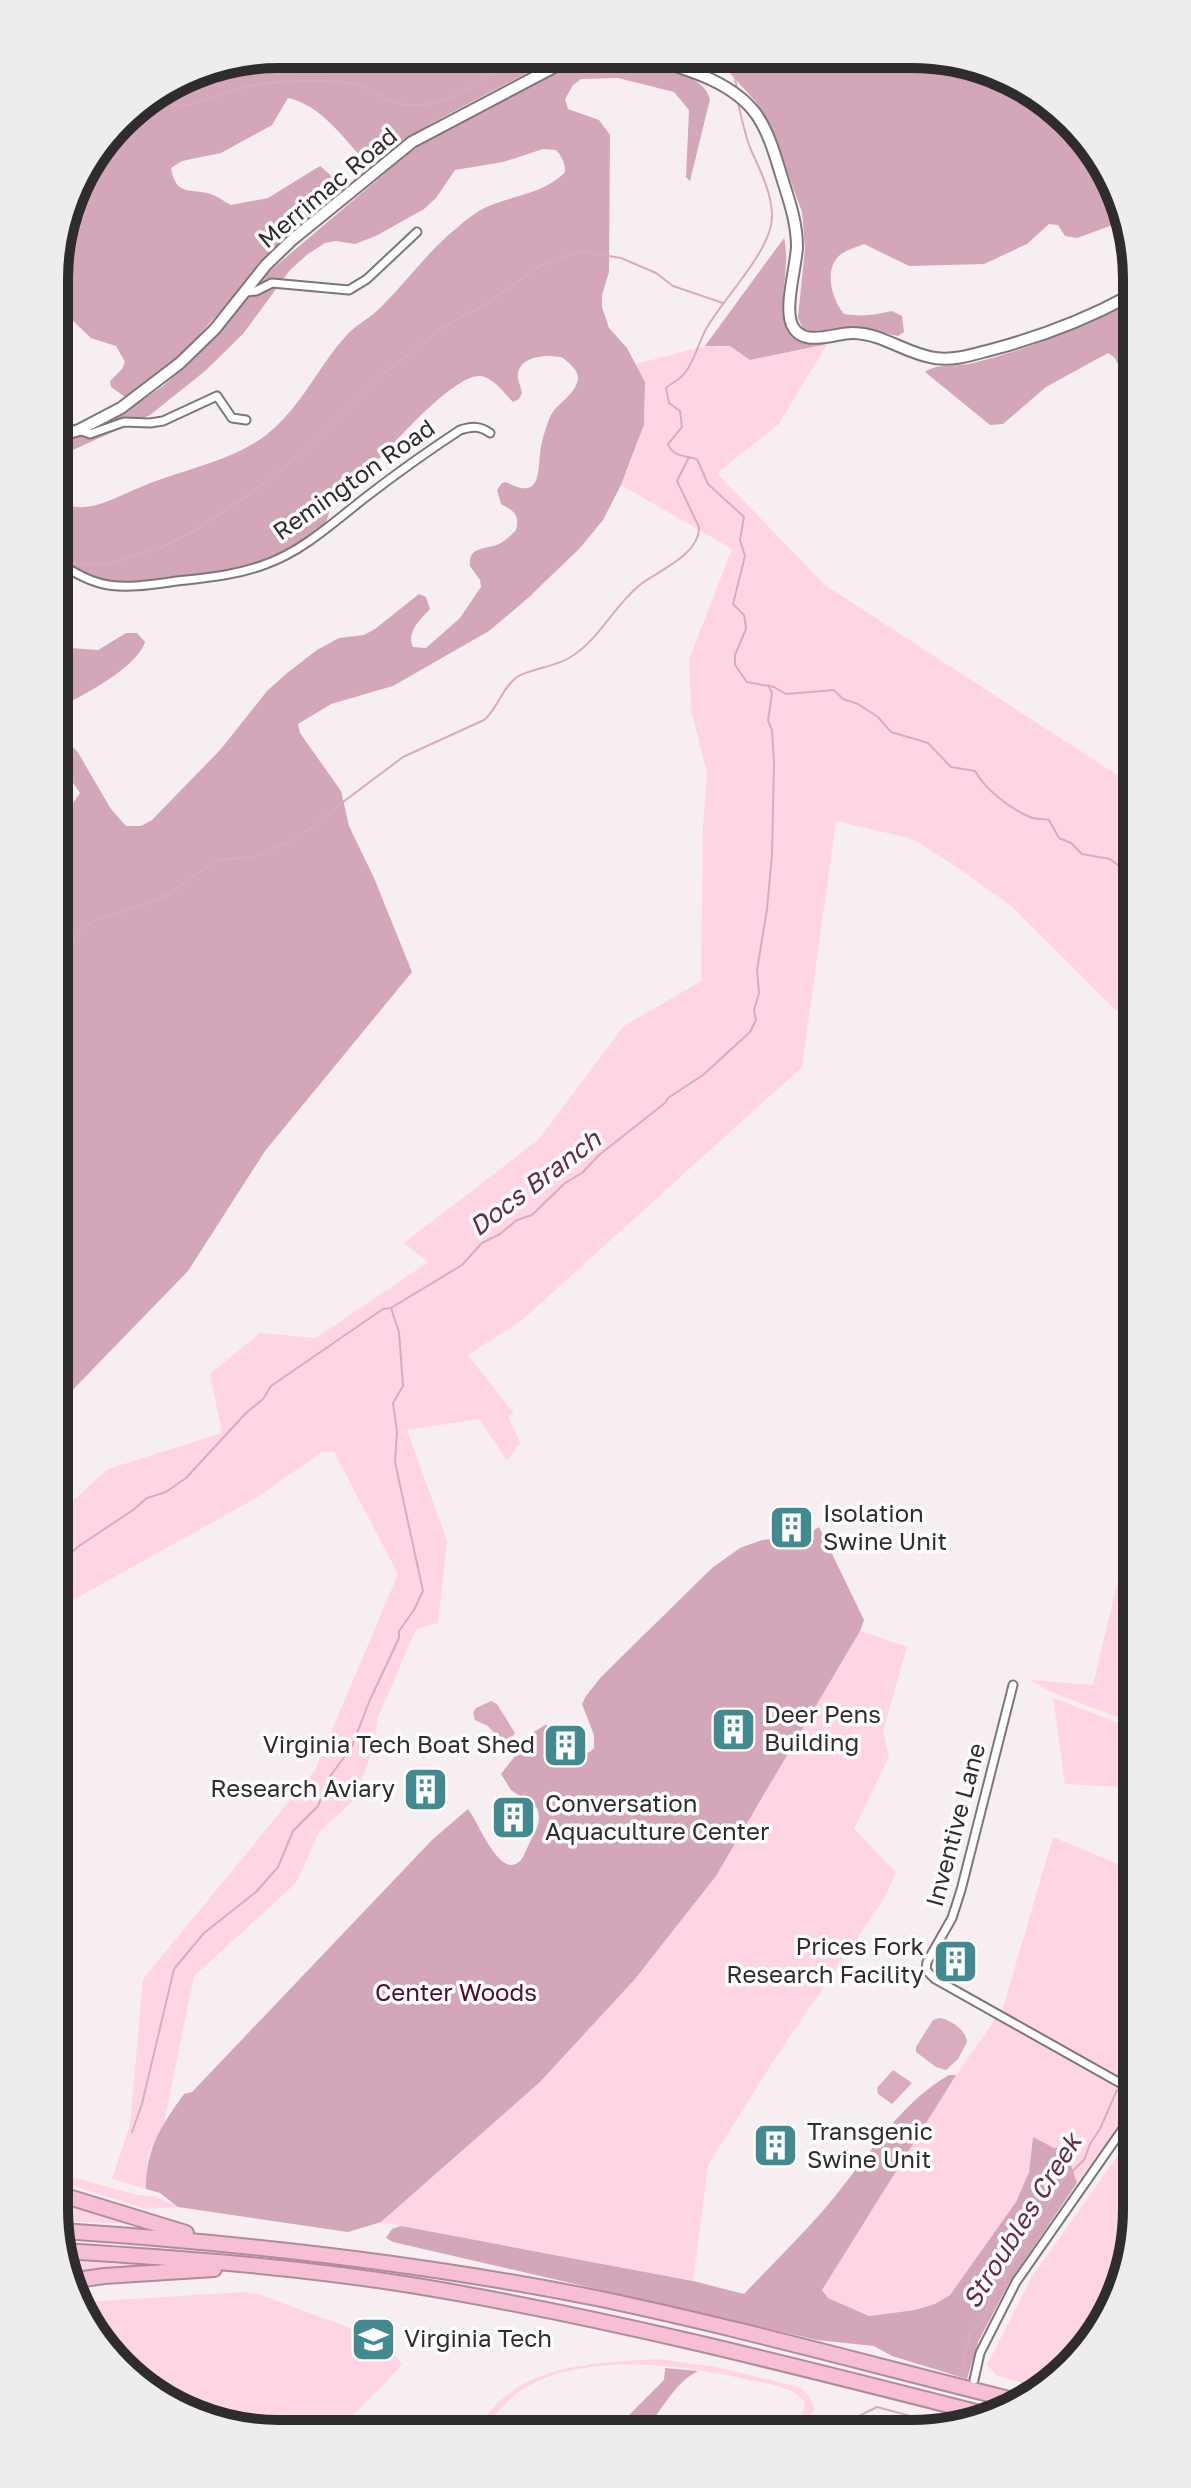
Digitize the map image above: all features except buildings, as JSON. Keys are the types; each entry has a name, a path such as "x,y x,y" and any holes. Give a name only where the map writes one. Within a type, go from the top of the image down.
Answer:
{"highway":[{"path":"68,2197 209,2241"},
{"path":"70,2232 312,2252 458,2273 587,2297 1005,2398"},
{"path":"73,2252 262,2266 414,2286 581,2317 770,2359 973,2411"},
{"path":"80,2279 262,2266"}],"street":[{"name":"Merrimac Road","path":"68,433 121,408 180,363 246,292 266,265 293,239 412,142 552,68"},
{"path":"682,68 738,96 755,113 772,145 794,217 797,247 790,315 795,330 805,336 818,338 850,332 870,334 923,356 958,358 1045,335 1123,299"},
{"path":"246,292 272,283 349,290 367,279 417,232"},
{"path":"79,430 90,434 124,422 163,421 217,396 232,418 246,420"},
{"name":"Remington Road","path":"68,569 83,580 133,587 234,574 268,564 311,539 460,430 482,427 490,433"},
{"name":"Inventive Lane","path":"1013,1685 961,1890 952,1918 927,1962 926,1970 935,1979 1123,2085"},
{"path":"974,2380 980,2353 1016,2282 1123,2129"}],"shaded area":[{"path":"827,344 779,424 717,473 825,585 1123,779 1123,1017 1011,906 967,874 913,839 836,821 802,1067 521,1321 468,1355 514,1414 508,1416 520,1443 507,1461 479,1419 407,1430 447,1541 438,1623 416,1629 378,1717 372,1752 354,1800 319,1832 296,1883 194,1976 164,2123 148,2155 146,2189 112,2179 130,2125 143,1979 315,1770 398,1574 334,1452 322,1452 256,1498 68,1603 68,1505 108,1469 222,1433 210,1374 260,1333 316,1338 428,1262 404,1243 538,1140 624,1026 701,981 703,827 707,773 691,709 689,659 732,549 621,485 639,440 645,410 645,395 636,364 705,346 730,346 750,360"},
{"path":"1123,1559 1123,1719 1049,1691 1030,1680 1093,1685"},
{"path":"860,1631 907,1647 883,1731 889,1757 854,1829 896,1872 885,1897 774,2060 708,2165 693,2281 381,2222 540,2082 635,1979 716,1876"},
{"path":"1053,1698 1123,1724 1123,1787 1065,1784"},
{"path":"491,1701 497,1704 515,1733 510,1740 501,1740 488,1726 475,1720 473,1713 476,1708"},
{"path":"1053,1837 1123,1866 1123,2120 1077,2183 1068,2154 1033,2138 1029,2172 1016,2202 950,2295 915,2310 869,2316 828,2298 822,2289 948,2087 1003,2008"},
{"path":"940,2018 957,2026 967,2042 958,2059 946,2070 936,2067 916,2052 933,2020"},
{"path":"893,2070 912,2083 892,2104 878,2094 877,2088"},
{"path":"1123,2148 1123,2223 1116,2264 1107,2290 1095,2314 1071,2348 1029,2384 997,2376 987,2365 1031,2278"},
{"path":"68,2176 137,2195 154,2196 178,2207 146,2209 68,2184"},
{"path":"68,2201 139,2224 69,2221"},
{"path":"74,2261 179,2267 79,2275"},
{"path":"244,2292 261,2295 377,2338 390,2348 402,2365 349,2420 279,2420 238,2416 186,2398 140,2368 112,2337 90,2302"},
{"path":"658,2359 716,2367 799,2387 813,2404 813,2411 805,2420 792,2420 802,2413 805,2403 794,2392 770,2384 692,2369 635,2364 578,2369 552,2376 521,2390 491,2420 484,2420 513,2390 534,2379 557,2371"}],"green space":[{"path":"537,68 384,151 363,159 320,114 288,98 272,125 221,153 182,161 171,168 173,178 181,188 213,195 231,205 268,198 320,166 336,180 338,191 329,204 291,231 257,265 222,310 174,362 125,397 111,387 110,381 125,362 116,346 91,338 68,319 68,265 75,224 84,198 96,173 120,140 140,120 173,96 211,79 251,70"},
{"path":"560,68 665,68 697,82 710,99 690,181 686,177 689,110 674,92 618,78 581,79 573,85 565,99 568,109 599,120 610,135 609,272 602,307 609,328 627,348 645,382 644,425 621,485 603,520 580,548 489,631 393,686 331,704 298,724 300,733 341,791 349,826 412,972 265,1151 188,1271 68,1395 68,809 80,793 68,776 68,744 77,751 111,809 126,826 141,826 152,820 221,749 267,691 317,650 339,638 364,635 375,629 419,594 426,597 430,609 415,626 411,642 413,647 426,648 460,618 481,587 470,566 472,555 478,550 502,543 516,530 516,517 513,511 501,504 497,490 506,482 527,488 533,485 550,417 571,393 578,377 563,358 544,356 530,360 520,368 518,376 522,393 513,402 489,379 480,376 469,378 426,410 339,495 322,528 280,555 240,569 155,581 95,578 68,562 68,505 88,507 109,501 236,453 265,436 298,402 345,337 378,310 447,236 484,208 541,189 557,179 565,172 561,157 556,150 543,149 503,162 455,170 436,198 424,209 376,236 355,244 325,243 290,270 243,334 205,371 150,415 68,452 68,437 129,409 163,386 198,355 265,275 416,147"},
{"path":"696,68 926,68 980,79 1029,104 1071,140 1095,174 1116,224 1077,238 1065,236 1058,225 1049,224 1027,244 984,264 909,266 864,244 842,253 835,261 831,284 836,301 844,314 868,315 892,311 902,316 904,332 898,336 864,329 803,329 798,318 805,248 802,212 770,125 755,101 728,71 720,69 711,73"},
{"path":"784,238 783,306 786,319 801,341 827,344 750,360 730,346 705,346"},
{"path":"1123,306 1123,328 1118,333 1123,344 1123,372 1108,353 1046,387 1003,424 990,425 925,372 935,367 973,363 1072,330"},
{"path":"126,633 137,633 145,642 140,652 120,671 68,703 68,648 98,650"},
{"name":"Center Woods","path":"819,1527 864,1620 860,1631 716,1876 635,1979 540,2082 381,2222 348,2232 178,2207 160,2193 146,2189 149,2161 156,2138 184,2094 192,2092 432,1840 468,1809 497,1856 512,1865 520,1861 538,1826 537,1808 511,1790 501,1774 534,1732 545,1725 550,1726 556,1757 590,1752 594,1748 594,1735 582,1704 601,1677 712,1568 740,1548 772,1539 791,1545"},
{"path":"949,2075 956,2075 822,2290 828,2298 869,2316 935,2304 950,2295 1016,2202 1029,2172 1033,2137 1054,2148 1062,2147 1066,2150 1077,2183 1009,2283 978,2342 967,2379 892,2356 874,2346 817,2340 386,2238 392,2229 401,2226 693,2281 744,2294 817,2217 903,2112"},
{"path":"665,2368 698,2371 676,2389 652,2420 624,2420 664,2380"}],"waterway":[{"path":"163,103 193,104 267,83 321,81 353,84 392,102 421,105 449,98 503,68"},
{"name":"Stroubles Creek","path":"732,68 737,89"},
{"name":"Stroubles Creek","path":"738,103 749,145 770,197 770,228 756,258 706,329 689,367 666,388 669,403 680,411 682,427 668,444 670,448 680,455 697,459 708,484 744,517 740,540 745,556 733,604 744,615 746,629 735,655 735,665 747,682 774,687 786,694 834,690 843,699 858,704 878,717 891,732 928,743 951,767 975,771 999,798 1014,809 1032,818 1049,820 1059,838 1071,843 1082,854 1110,859 1123,869"},
{"path":"68,563 109,564 163,547 194,531 247,496 316,442 382,375 441,329 483,306 540,266 558,258 584,252 621,258 656,273 673,286 723,303"},
{"path":"68,943 93,921 147,904 170,893 217,860 254,857 290,841 315,826 403,757 484,720 517,677 563,661 580,651 631,593 678,560 698,537 699,527 677,481 689,457"},
{"name":"Docs Branch","path":"68,1555 147,1498 166,1492 186,1478 246,1413 263,1399 271,1386 383,1309 391,1308 462,1265 482,1243 517,1220 532,1215 565,1183 582,1173 668,1098 703,1075 750,1032 756,1020 754,1010 759,993 757,970 772,855 774,762 772,730 768,721 772,693 768,685"},
{"path":"132,2132 142,2104 174,1969 204,1933 256,1892 278,1867 293,1831 318,1806 329,1778 352,1746 399,1638 399,1631 423,1591 395,1462 397,1432 393,1403 403,1386 399,1332 391,1308"},
{"name":"Stroubles Creek","path":"962,2370 970,2331 982,2323 992,2295 1005,2285 1005,2277 1063,2180 1084,2160 1117,2090"},
{"path":"851,2420 877,2407 923,2419"}],"place":[{"name":"Isolation Swine Unit","path":"792,1528"},
{"name":"Deer Pens Building","path":"733,1729"},
{"name":"Virginia Tech Boat Shed","path":"566,1745"},
{"name":"Research Aviary","path":"426,1789"},
{"name":"Conversation Aquaculture Center","path":"514,1818"},
{"name":"Prices Fork Research Facility","path":"955,1961"},
{"name":"Transgenic Swine Unit","path":"776,2146"},
{"name":"Virginia Tech","path":"373,2339"}]}
